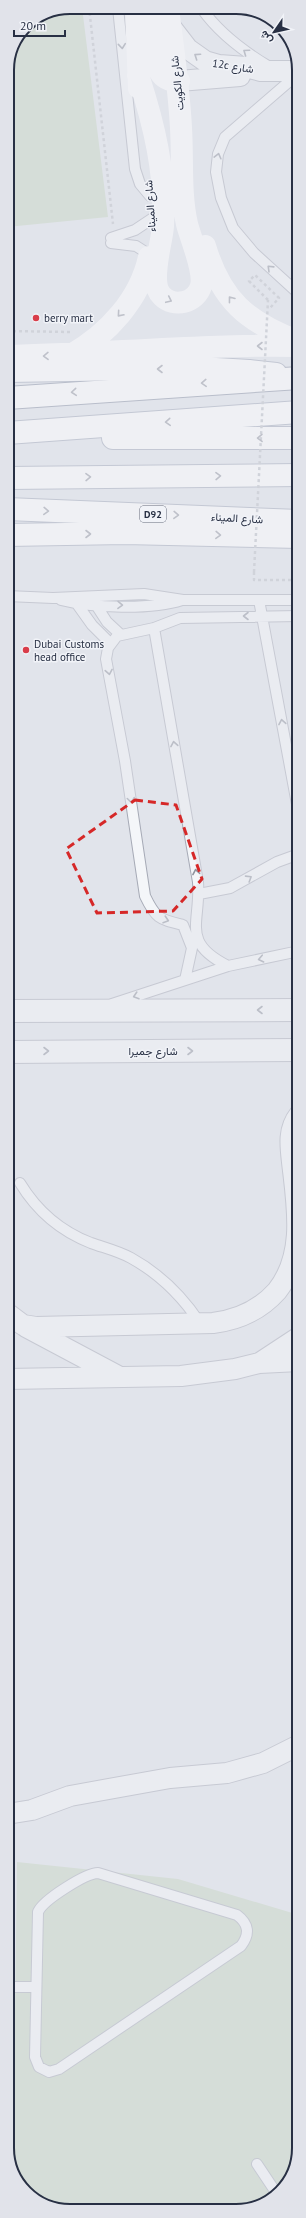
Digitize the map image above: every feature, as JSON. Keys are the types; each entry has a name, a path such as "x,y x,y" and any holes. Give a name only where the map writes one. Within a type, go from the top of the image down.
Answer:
{"main road":[{"path":"136,14 138,75 151,114 161,167 163,226 155,284 162,296 174,302 181,303 188,301 198,292 202,279 185,212 181,171 183,157"},
{"path":"150,14 154,32 158,69 164,77 179,81"},
{"name":"شارع الكويت","path":"169,17 179,81 183,157"},
{"name":"شارع الميناء","path":"71,355 103,332 128,305 144,276 150,255 153,218 138,75"},
{"path":"183,157 206,249 227,293 237,306 256,322 292,339"},
{"path":"14,356 71,355 204,346 292,346"},
{"path":"14,371 199,368 249,371 292,377"},
{"path":"14,398 292,378"},
{"path":"14,433 292,413"},
{"path":"34,432 146,439 292,438"},
{"path":"14,478 292,476"},
{"name":"شارع الميناء","path":"14,509 292,521"},
{"path":"14,535 141,534 292,537"}],"street":[{"name":"12c شارع","path":"169,17 188,49 205,61 219,65 270,71 292,72"},
{"name":"12c شارع","path":"179,81 243,76 270,71"},
{"path":"14,1010 292,1010"},
{"name":"شارع جميرا","path":"14,1052 292,1050"},
{"path":"292,1131 290,1143 292,1164"},
{"path":"23,1325 57,1327 226,1322 250,1312 272,1297 287,1276 292,1265"},
{"path":"14,1318 40,1336 123,1378"},
{"path":"259,1362 292,1341"},
{"path":"14,1379 123,1378 209,1373 259,1362 292,1361"},
{"path":"14,1813 32,1810 70,1796 170,1778 227,1773 263,1763 292,1748"}],"lane":[{"path":"119,14 135,169 140,184 150,196"},
{"path":"207,14 215,25 235,44 258,60 270,71"},
{"path":"292,78 225,137 218,154 216,172 220,198 233,228 254,253 292,288"},
{"path":"112,239 134,230 153,218"},
{"path":"112,239 136,246 150,255"},
{"path":"14,596 54,598 144,594 183,600 292,600"},
{"path":"54,598 77,604 152,606 183,600"},
{"path":"259,600 292,777"},
{"path":"77,604 92,624 110,643"},
{"path":"96,605 107,622 122,634"},
{"path":"195,922 183,925 160,919 151,908 145,896 125,761 106,658 110,643 122,634 154,628 173,620 188,617 292,616"},
{"path":"154,628 199,894 195,934 202,946 212,958 228,966"},
{"path":"199,894 230,888 277,862 292,857"},
{"path":"183,925 192,948 185,980"},
{"path":"92,1010 228,966 292,952"},
{"path":"20,1183 40,1210 67,1232 131,1258 158,1276 181,1297 200,1323"},
{"path":"98,1873 237,1915 244,1921 248,1930 246,1939 241,1946 59,2069 49,2072 44,2070 36,2062 36,1987 38,1917 40,1908 90,1874 98,1873"},
{"path":"14,1987 36,1987"},
{"path":"257,2164 274,2190"}],"path":[{"path":"90,14 112,239"},
{"path":"268,307 269,309 279,298 255,274 249,281 268,300 268,307 254,572 254,580 292,580"},
{"path":"265,304 268,307"},
{"path":"14,331 75,332"}],"highlighted area":[{"path":"135,800 176,805 202,879 173,911 97,913 66,849"}],"green space":[{"path":"83,14 108,217 14,226 15,59 18,48 30,30 48,18 59,15"},
{"path":"17,1862 178,1879 292,1913 292,2148 288,2170 276,2188 270,2193 251,2202 240,2204 70,2204 52,2201 36,2193 28,2185 18,2170 14,2152"}],"place":[{"name":"berry mart","path":"36,318"},
{"name":"Dubai Customs head office","path":"26,650"}]}
